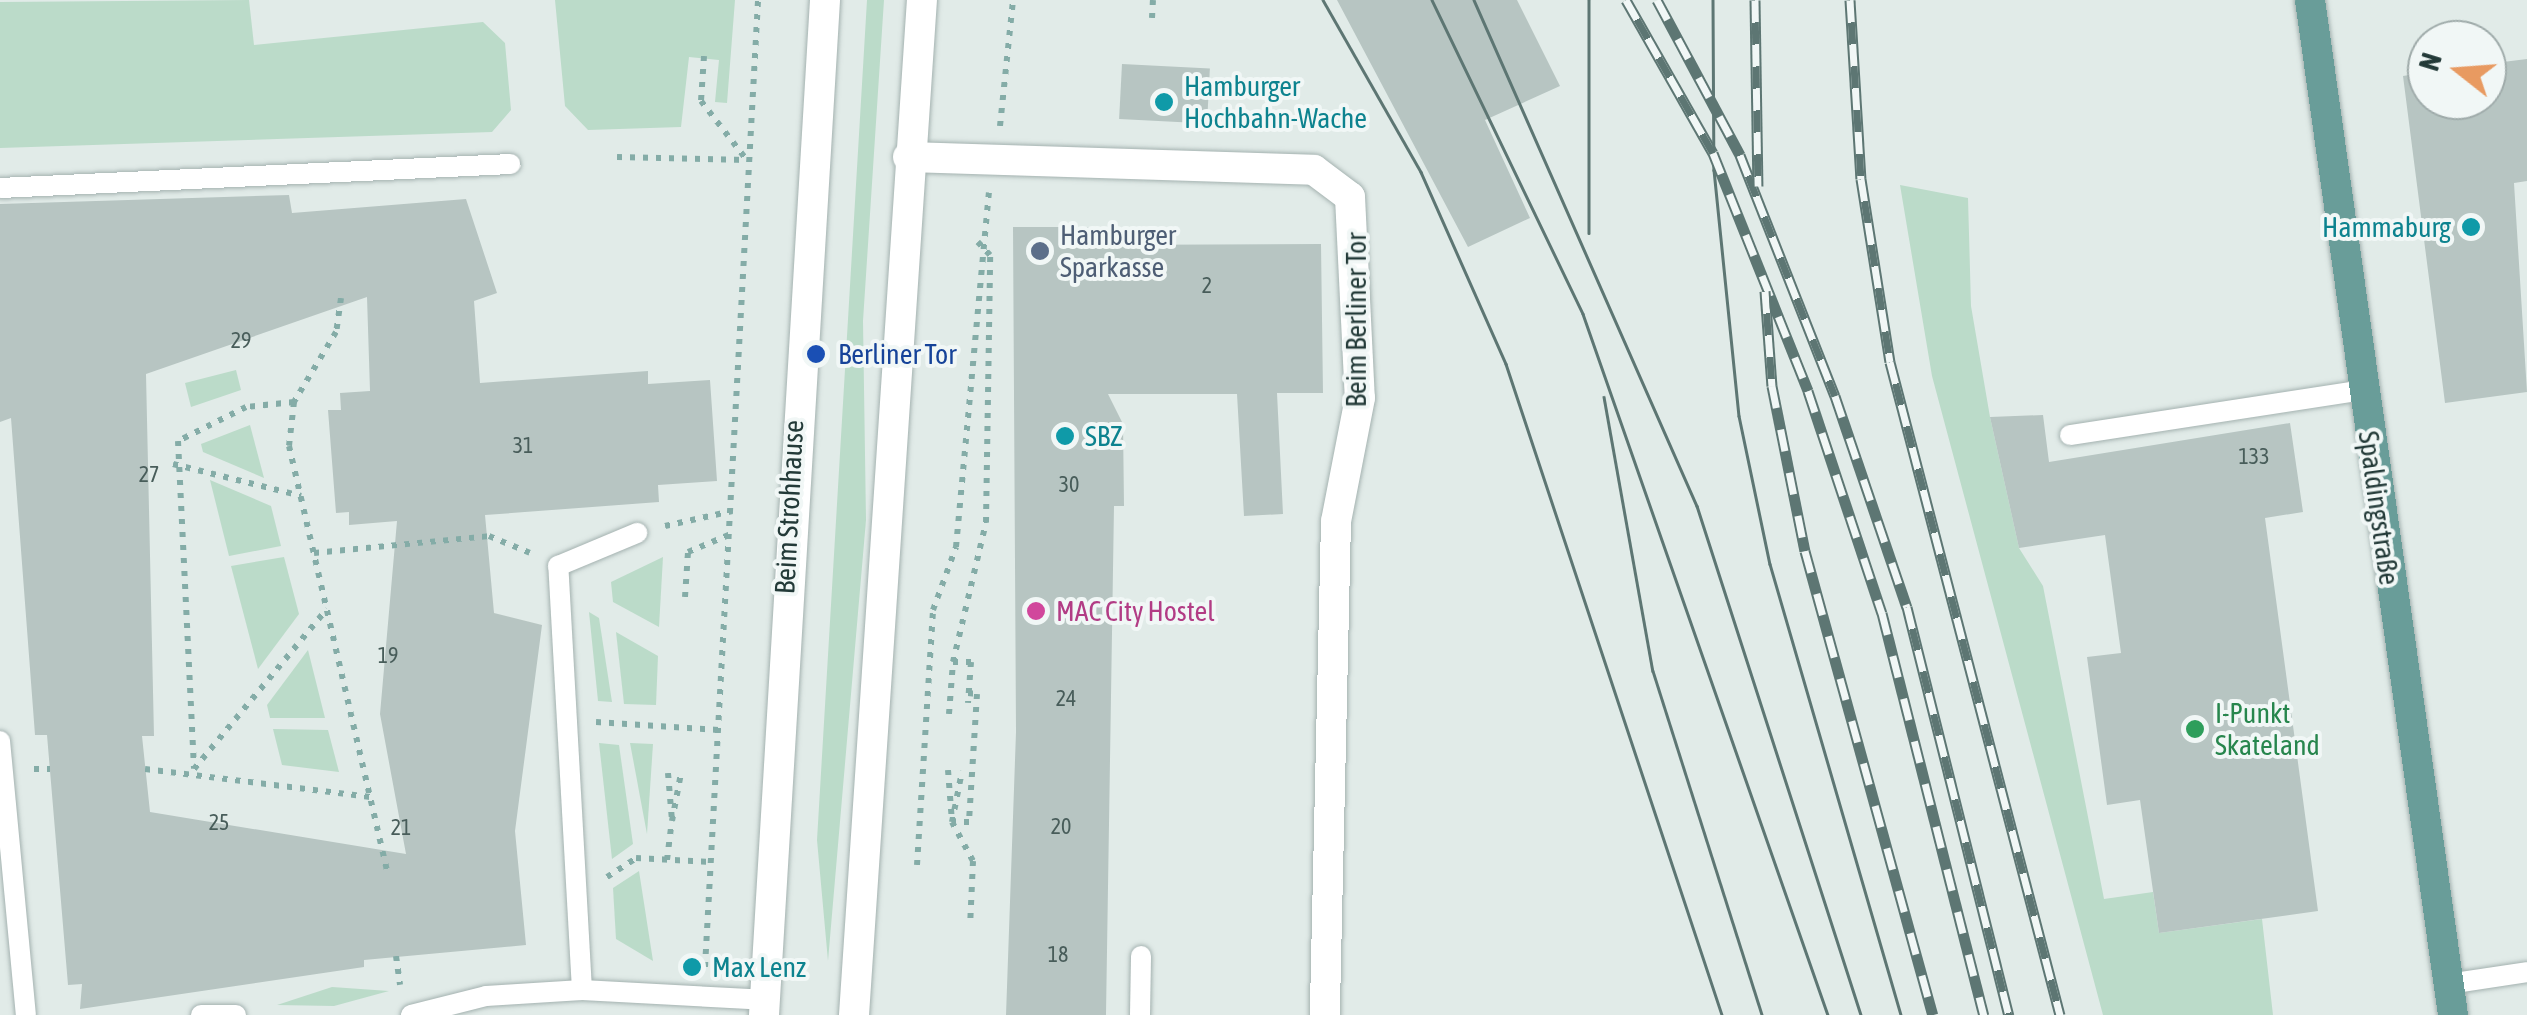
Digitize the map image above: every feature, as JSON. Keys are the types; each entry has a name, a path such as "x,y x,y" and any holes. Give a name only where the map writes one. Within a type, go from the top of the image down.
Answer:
{"main road":[{"name":"Beim Strohhause","path":"764,1008 825,0"},
{"path":"854,1015 908,156 922,0"},
{"name":"Spaldingstraße","path":"2310,0 2453,1015"},
{"name":"Beim Berliner Tor","path":"908,156 1314,170 1336,179 1354,205 1360,398 1336,521 1325,1015"}],"lane":[{"path":"0,188 510,164"},
{"path":"2070,435 2362,390"},
{"path":"582,990 581,893 558,566 637,533"},
{"path":"0,741 26,1015"},
{"path":"1140,1015 1141,956"},
{"path":"2448,984 2527,972"},
{"path":"411,1015 486,996 582,990 704,997 764,1008"},
{"path":"201,1015 236,1015"}],"path":[{"path":"704,997 758,0"},
{"path":"917,865 933,610 956,547 978,240 996,161 1013,0"},
{"path":"1152,18 1153,0"},
{"path":"704,56 701,102 747,160"},
{"path":"616,157 747,160"},
{"path":"950,714 952,662 986,522 990,255 978,240"},
{"path":"341,298 336,332 294,402 289,446 387,872"},
{"path":"194,769 173,464 178,441 196,426 294,402"},
{"path":"173,464 301,496"},
{"path":"637,533 732,512"},
{"path":"685,598 688,552 731,534"},
{"path":"314,552 489,536 558,566"},
{"path":"194,769 327,609"},
{"path":"952,662 970,662 968,703"},
{"path":"956,819 970,822 977,694 968,693"},
{"path":"568,721 719,730"},
{"path":"145,769 194,769 370,797"},
{"path":"948,770 956,819 973,861 970,926"},
{"path":"956,819 962,770"},
{"path":"667,860 668,773"},
{"path":"669,819 680,773"},
{"path":"581,893 636,858 711,862"}],"green space":[{"path":"249,0 254,45 483,22 505,43 511,110 492,132 0,148 0,2"},
{"path":"555,0 735,0 727,103 715,102 719,60 689,57 681,127 588,130 565,106"},
{"path":"867,0 884,0 863,321 866,520 828,961 817,840"},
{"path":"1900,185 1968,198 1971,306 1990,417 2019,548 2043,586 2104,899 2153,892 2159,933 2262,919 2273,1015 2103,1015 1932,376"},
{"path":"236,370 241,390 191,407 185,383"},
{"path":"250,425 264,478 203,452 201,444"},
{"path":"210,480 271,506 281,546 229,556"},
{"path":"284,557 299,614 258,669 231,566"},
{"path":"663,557 659,627 613,602 611,582"},
{"path":"589,612 599,618 612,702 598,701"},
{"path":"616,632 658,656 656,705 624,704"},
{"path":"308,650 325,718 270,718 267,705"},
{"path":"273,729 328,730 339,772 282,765"},
{"path":"599,743 619,745 633,844 612,859"},
{"path":"630,743 653,744 647,834"},
{"path":"639,871 653,961 616,939 613,888"},
{"path":"332,987 389,991 334,1006 277,1005"}],"building":[{"path":"1337,0 1517,0 1560,86 1485,120 1530,218 1468,247"},
{"name":"Hammaburg","path":"2527,59 2527,181 2514,183 2527,392 2445,403 2409,120 2507,120 2507,62"},
{"name":"Hamburger Hochbahn-Wache","path":"1122,64 1210,69 1207,124 1119,119"},
{"name":"Hammaburg","path":"2407,75 2407,107 2403,76"},
{"path":"289,195 292,213 466,199 497,293 474,301 480,383 648,371 648,384 710,380 717,481 658,485 659,502 485,515 494,613 542,625 515,831 526,945 364,960 364,967 80,1009 82,984 68,985 47,735 35,735 11,418 0,422 0,204","holes":["367,297 370,391 340,393 341,410 328,410 336,513 349,512 349,525 397,521 380,714 406,854 150,812 142,736 154,736 146,374"]},
{"path":"1013,227 1092,227 1092,245 1321,244 1323,393 1277,393 1283,514 1244,516 1237,394 1108,394 1123,424 1124,506 1114,506 1106,1015 1006,1015 1016,732"},
{"name":"I-Punkt Skateland","path":"2043,415 2049,462 2290,423 2303,512 2265,518 2318,911 2159,933 2140,800 2107,805 2087,657 2121,653 2105,535 2019,548 1990,417"}],"tram line":[{"path":"1323,0 1421,172 1506,364 1722,1015"},
{"path":"1432,0 1583,314 1828,1015"},
{"path":"1474,0 1697,506 1861,1015"},
{"path":"1589,0 1589,233"},
{"path":"1713,0 1714,170 1739,416 1770,564 1901,1015"},
{"path":"1604,397 1653,671 1762,1015"}],"railway":[{"path":"1626,0 1713,153 1808,391 1882,613 1984,1015"},
{"path":"1657,0 1740,155 1835,396 1907,607 2009,1015"},
{"path":"1755,0 1758,186"},
{"path":"1850,0 1861,179 1890,362 2060,1015"},
{"path":"1765,291 1772,386 1805,551 1933,1015"}],"place":[{"name":"Hamburger Hochbahn-Wache","path":"1164,102"},
{"name":"Hammaburg","path":"2471,227"},
{"name":"Hamburger Sparkasse","path":"1040,251"},
{"name":"Berliner Tor","path":"816,354"},
{"name":"SBZ","path":"1065,436"},
{"name":"MAC City Hostel","path":"1036,611"},
{"name":"I-Punkt Skateland","path":"2195,729"},
{"name":"Max Lenz","path":"692,967"}]}
